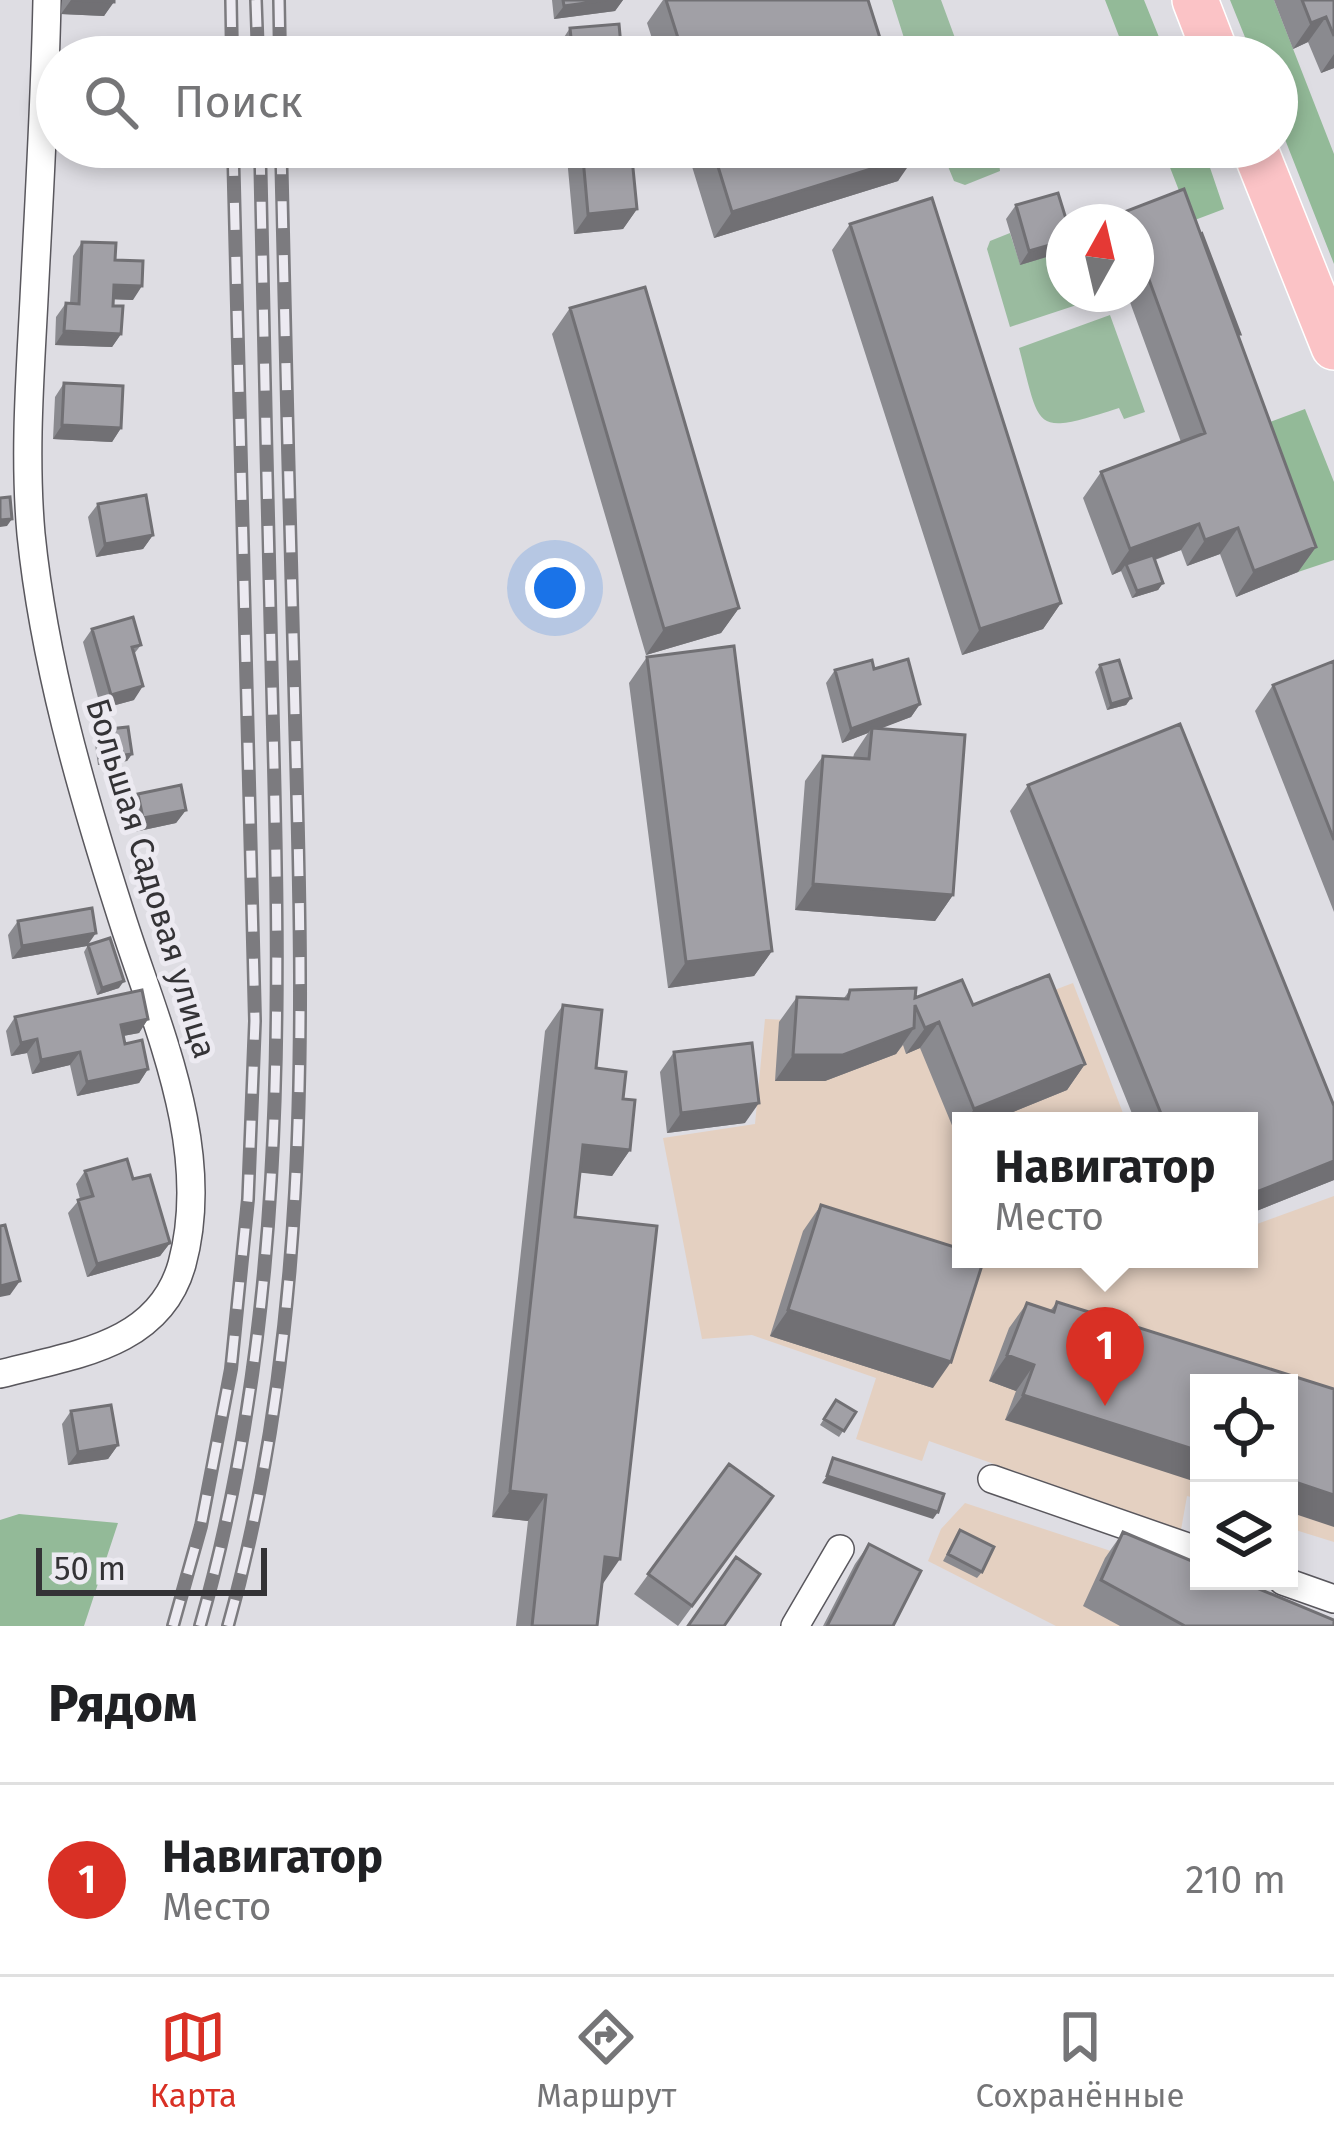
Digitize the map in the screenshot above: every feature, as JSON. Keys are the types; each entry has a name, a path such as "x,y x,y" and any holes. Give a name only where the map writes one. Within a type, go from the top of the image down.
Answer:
{"main road":[{"path":"1195,0 1209,36"},
{"path":"1262,168 1334,347"}],"street":[{"name":"Большая Садовая улица","path":"45,36 47,0"},
{"name":"Большая Садовая улица","path":"0,1374 108,1346 142,1328 170,1294 182,1263 187,1224 187,1137 171,1060 121,916 67,733 32,536 26,441 39,168"},
{"path":"992,1479 1190,1548"},
{"path":"794,1626 840,1549"},
{"path":"1298,1586 1334,1599"}],"shaded area":[{"path":"1073,983 1123,1112 952,1112 952,1268 1258,1268 1258,1224 1334,1196 1334,1542 1298,1531 1298,1374 1190,1374 1190,1497 1181,1530 929,1441 922,1461 856,1439 876,1378 752,1335 702,1339 663,1138 755,1124 765,1019 957,1027"},
{"path":"965,1503 1190,1577 1190,1590 1228,1590 1334,1626 1056,1626 928,1561 941,1529"}],"green space":[{"path":"892,0 941,0 954,36 903,36"},
{"path":"1105,0 1144,0 1159,36 1119,36"},
{"path":"1230,0 1274,0 1288,36 1245,36"},
{"path":"1298,62 1334,154 1334,264 1296,168"},
{"path":"949,168 1000,168 965,185 954,181"},
{"path":"1170,168 1210,168 1224,209 1171,229 1185,206"},
{"path":"1010,233 1020,264 1046,257 1046,312 1055,312 1010,327 987,249 990,241"},
{"path":"1110,315 1145,412 1124,419 1119,408 1070,422 1045,420 1037,411 1019,348"},
{"path":"1305,409 1334,482 1334,560 1298,572 1246,431"},
{"path":"19,1514 118,1523 84,1626 0,1626 0,1520"}],"building":[{"path":"563,0 607,0 564,6"},
{"path":"666,0 868,0 879,36 677,36"},
{"path":"1302,0 1334,0 1334,36 1326,17 1311,23"},
{"path":"619,24 620,36 571,36 570,28"},
{"path":"584,168 633,168 637,209 588,214"},
{"path":"718,168 874,168 732,212"},
{"path":"1184,189 1316,547 1254,571 1238,528 1205,540 1199,524 1130,549 1101,472 1205,433 1154,293 1154,204 1145,204"},
{"path":"1058,193 1061,204 1046,204 1046,246 1029,251 1016,205"},
{"path":"932,198 1061,603 980,629 850,224"},
{"path":"1202,234 1240,334 1238,334"},
{"path":"82,242 116,243 115,260 143,261 142,286 114,285 113,306 123,306 121,334 64,331 66,303 79,304"},
{"path":"645,287 739,608 664,629 570,308"},
{"path":"64,383 123,386 121,428 62,425"},
{"path":"146,495 153,535 105,544 98,504"},
{"path":"10,497 12,519 0,520 0,498"},
{"path":"1153,555 1163,583 1137,591 1126,564"},
{"path":"133,617 141,645 132,647 143,686 111,695 92,629"},
{"path":"734,646 772,951 686,962 647,657"},
{"path":"908,659 920,704 851,729 835,670 872,660 874,669"},
{"path":"1119,660 1131,698 1111,704 1100,665"},
{"path":"1334,661 1334,840 1273,685"},
{"path":"1180,724 1334,1106 1334,1161 1258,1191 1258,1112 1160,1112 1028,785"},
{"path":"128,727 132,754 103,758 99,730"},
{"path":"872,728 965,735 953,895 813,884 823,756 869,759"},
{"path":"181,785 186,810 143,818 138,794"},
{"path":"92,908 96,933 22,946 18,921"},
{"path":"110,938 124,981 102,988 88,945"},
{"path":"1049,975 1085,1064 974,1109 939,1022 925,1028 915,1005 914,1028 843,1055 793,1055 797,997 848,999 850,990 916,988 915,998 962,980 973,1005"},
{"path":"142,990 148,1019 121,1025 125,1044 142,1040 148,1069 87,1082 80,1052 41,1060 37,1039 21,1043 15,1017"},
{"path":"563,1005 602,1010 596,1068 626,1072 623,1099 635,1100 630,1150 583,1145 575,1217 657,1226 620,1559 605,1557 597,1626 532,1626 546,1495 510,1491"},
{"path":"752,1043 759,1103 681,1113 674,1052"},
{"path":"127,1159 133,1179 150,1175 170,1243 97,1264 78,1200 93,1196 85,1171"},
{"path":"821,1205 952,1246 952,1268 981,1268 951,1362 788,1310"},
{"path":"5,1225 20,1281 0,1286 0,1226"},
{"path":"1057,1302 1286,1374 1190,1374 1190,1448 1023,1395 1034,1365 1007,1355 1027,1303 1054,1312"},
{"path":"1298,1378 1334,1389 1334,1495 1298,1483"},
{"path":"836,1400 856,1412 844,1431 824,1419"},
{"path":"111,1405 118,1445 78,1452 71,1411"},
{"path":"833,1458 944,1494 938,1512 827,1476"},
{"path":"729,1464 773,1496 692,1606 648,1574"},
{"path":"960,1530 994,1547 982,1572 948,1554"},
{"path":"1123,1532 1190,1560 1190,1590 1262,1590 1334,1620 1334,1626 1185,1626 1101,1580"},
{"path":"869,1544 921,1571 893,1626 827,1626"},
{"path":"736,1557 760,1574 724,1626 688,1626"}],"railway":[{"path":"231,0 232,36"},
{"path":"256,0 257,36"},
{"path":"279,0 280,36"},
{"path":"173,1626 201,1526 231,1369 248,1199 255,1021 234,168"},
{"path":"200,1626 228,1515 248,1404 262,1292 276,1067 276,841 260,168"},
{"path":"228,1626 274,1410 295,1193 299,864 282,168"}],"place":[{"name":"Навигатор","path":"1105,1406"}]}
